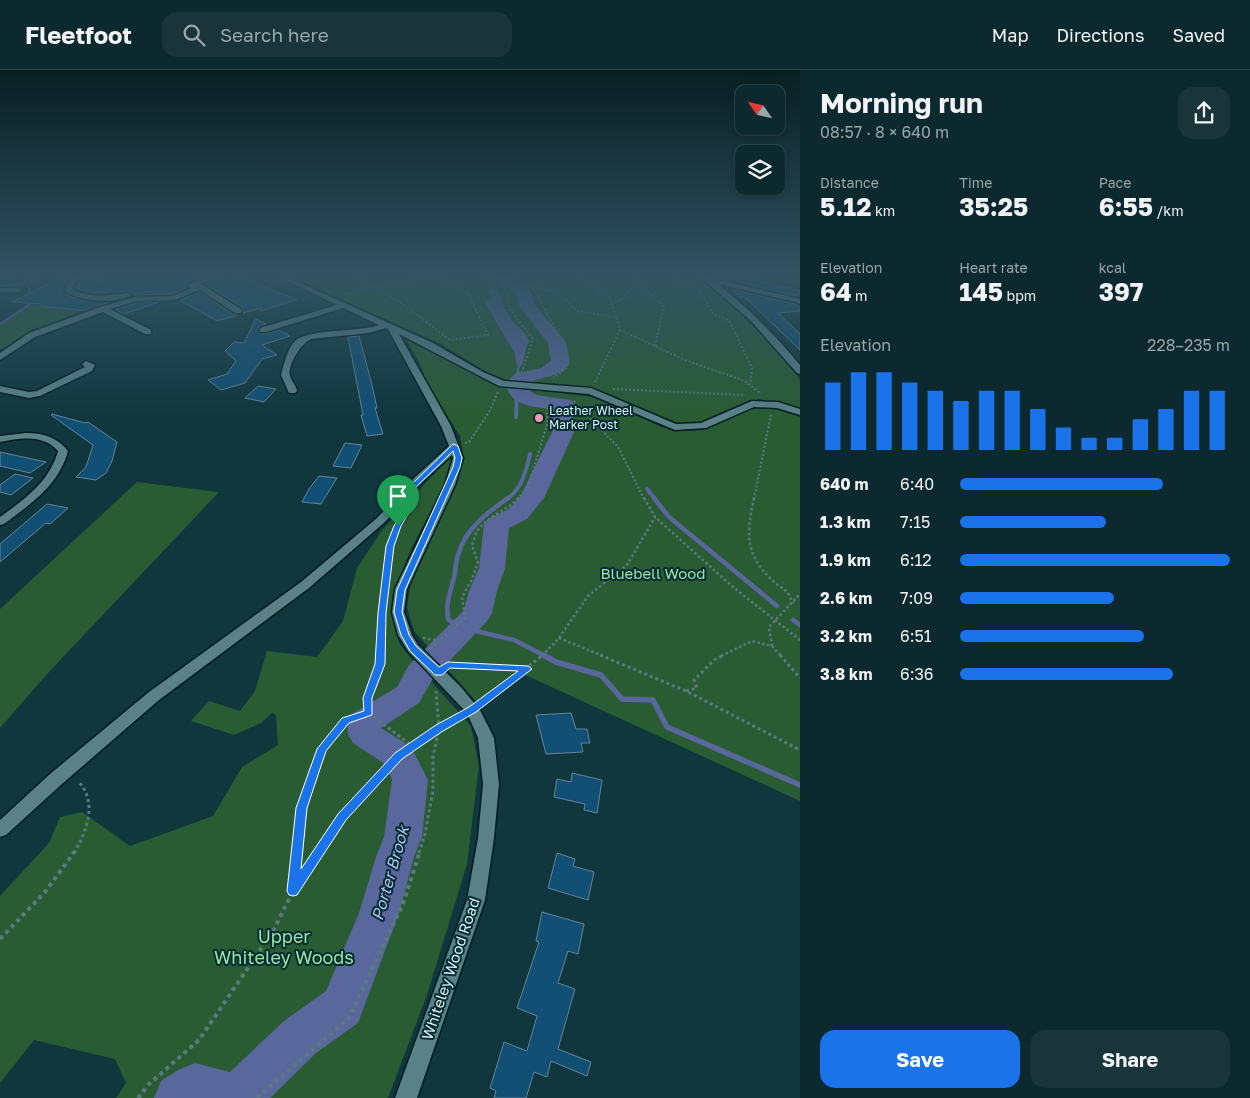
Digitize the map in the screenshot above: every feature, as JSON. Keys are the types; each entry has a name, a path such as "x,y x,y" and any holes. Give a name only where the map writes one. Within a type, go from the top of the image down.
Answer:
{"street":[{"path":"0,357 32,335 68,322"},
{"path":"128,322 148,332"},
{"path":"264,330 290,322"},
{"path":"380,322 430,344 480,374 502,384 591,391 675,427 703,426 752,404 773,404 800,412"},
{"path":"755,322 785,352 800,371"},
{"path":"292,391 285,375 290,358 299,342 309,337 369,331 389,326"},
{"name":"Whiteley Wood Road","path":"389,326 455,446 458,458 457,467 401,590 398,612 405,635 413,648 427,653 436,670 473,710 486,738 491,784 486,838 476,900 406,1098"},
{"path":"0,389 24,396 40,393 89,369 91,365 86,364"},
{"path":"0,439 38,436 55,442 64,451 59,467 51,478 0,522"},
{"path":"0,830 154,696 305,585 381,520 417,481 455,446"}],"path":[{"path":"428,322 450,340 488,335 481,322"},
{"path":"520,322 533,339 527,352 527,362 521,373"},
{"path":"551,322 561,340 568,363 566,369 554,377"},
{"path":"592,388 620,330 618,322"},
{"path":"655,346 660,322"},
{"path":"730,322 736,330 752,368 750,384"},
{"path":"620,330 685,360 750,384 765,397 759,397"},
{"path":"455,446 469,442 489,412 502,384"},
{"path":"611,389 746,395"},
{"path":"574,400 598,423 618,447 637,487 655,517 800,640"},
{"path":"427,653 465,618 466,610 462,597 472,581 478,562 472,545 478,530 491,518 512,506 528,487 547,425 547,402"},
{"path":"773,404 749,524 750,550 759,566 771,580 788,591 793,603"},
{"path":"406,512 390,546 382,613 380,664 368,698 369,713 412,746"},
{"path":"138,1098 148,1085 199,1040 273,931 293,891 342,817 399,756 439,728 473,710 538,661 559,638 588,596 626,565 655,517"},
{"path":"800,594 769,627 772,646 800,678"},
{"path":"559,638 686,691 800,750"},
{"path":"686,691 697,688 694,680 714,660 752,641 772,646"},
{"path":"258,1098 349,1018 403,904 426,834 433,791 433,757 439,728 436,670 448,665 528,669"},
{"path":"293,891 302,808 322,749 346,721 369,713"},
{"path":"0,939 32,909 58,876 79,846 88,826 90,811 88,793 68,769"}],"green space":[{"path":"3,322 54,322 29,332 0,350 0,324"},
{"path":"392,322 749,322 795,372 800,382 800,409 759,399 697,425 671,424 595,389 517,382 496,378 441,344"},
{"name":"Bluebell Wood","path":"404,335 494,385 601,398 661,427 681,431 704,430 758,406 781,408 800,415 800,801 523,674 480,706 414,631 407,607 412,576 443,514 464,460 460,436 429,388 420,364"},
{"name":"Upper Whiteley Woods","path":"448,459 453,460 445,484 412,547 393,593 391,613 399,643 471,726 479,766 467,864 427,995 388,1098 116,1098 126,1083 115,1059 34,1040 0,1083 0,896 49,843 60,817 82,812 130,846 213,816 242,767 278,745 276,715 272,713 261,723 234,735 191,721 209,701 240,711 255,691 267,651 317,657 343,621 357,568 383,529"},
{"path":"137,482 219,492 48,673 0,728 0,609"}],"water":[{"path":"496,322 514,322 527,336 529,342 523,363 518,369 514,352"}],"building":[{"path":"255,322 266,324 258,327 259,333 267,334 278,330 290,336 262,345 277,355 262,359 245,383 221,390 208,380 227,374 236,361 225,351 234,342 244,343"},
{"path":"771,322 787,322 800,334 800,350"},
{"path":"359,336 372,385 377,408 375,408 383,434 367,436 361,415 363,415 348,337"},
{"path":"258,386 276,389 264,402 245,398"},
{"path":"52,414 85,423 88,422 117,442 112,461 106,473 96,480 76,477 86,467 93,445"},
{"path":"345,443 362,445 351,468 333,466"},
{"path":"0,452 46,462 30,473 0,466"},
{"path":"15,474 33,478 11,495 0,492 0,485"},
{"path":"319,476 337,478 321,504 302,502 309,489"},
{"path":"47,504 68,508 50,524 46,523 0,562 0,544"},
{"path":"571,713 576,729 587,729 590,743 581,743 583,752 546,754 536,715"},
{"path":"572,773 602,780 597,813 584,810 585,804 554,797 557,779 571,782"},
{"path":"557,853 575,859 573,866 594,872 588,900 548,888"},
{"path":"542,912 584,924 578,954 568,951 558,983 575,989 558,1049 591,1062 587,1076 551,1061 547,1077 534,1072 526,1098 494,1098 496,1091 490,1088 504,1042 527,1051 537,1016 517,1008 539,942 536,941"}],"waterway":[{"name":"Porter Brook","path":"178,1098 195,1087 237,1097 300,1037 342,1007 379,913 395,857 403,837 410,780 399,756 365,734 364,723 408,695 420,673 478,613 483,591 492,568 497,524 518,514 532,498 563,432 564,404 531,400 517,391 516,382 522,378 548,372 561,363 557,342 540,322"},
{"name":"Porter Brook","path":"518,373 519,380"},
{"path":"526,395 525,381 534,375"},
{"path":"516,417 517,391"},
{"path":"507,499 520,485 530,454"},
{"path":"647,489 655,499"},
{"path":"461,630 448,619 447,608 461,546 471,529 508,498"},
{"path":"654,498 669,517 777,606"},
{"path":"793,620 800,625"},
{"path":"463,628 514,640 545,656"},
{"path":"543,655 556,662 601,675 622,699 653,700 667,727 800,785"}],"place":[{"name":"Leather Wheel Marker Post","path":"539,418"}],"route":[{"path":"455,446 458,458 457,467 401,590 398,612 405,635 420,656 439,672 448,665 528,669 473,710 439,728 399,756 342,817 293,891 302,808 322,749 346,721 369,713 368,698 380,664 382,613 390,546 398,526 414,497 408,491 455,446"}]}
